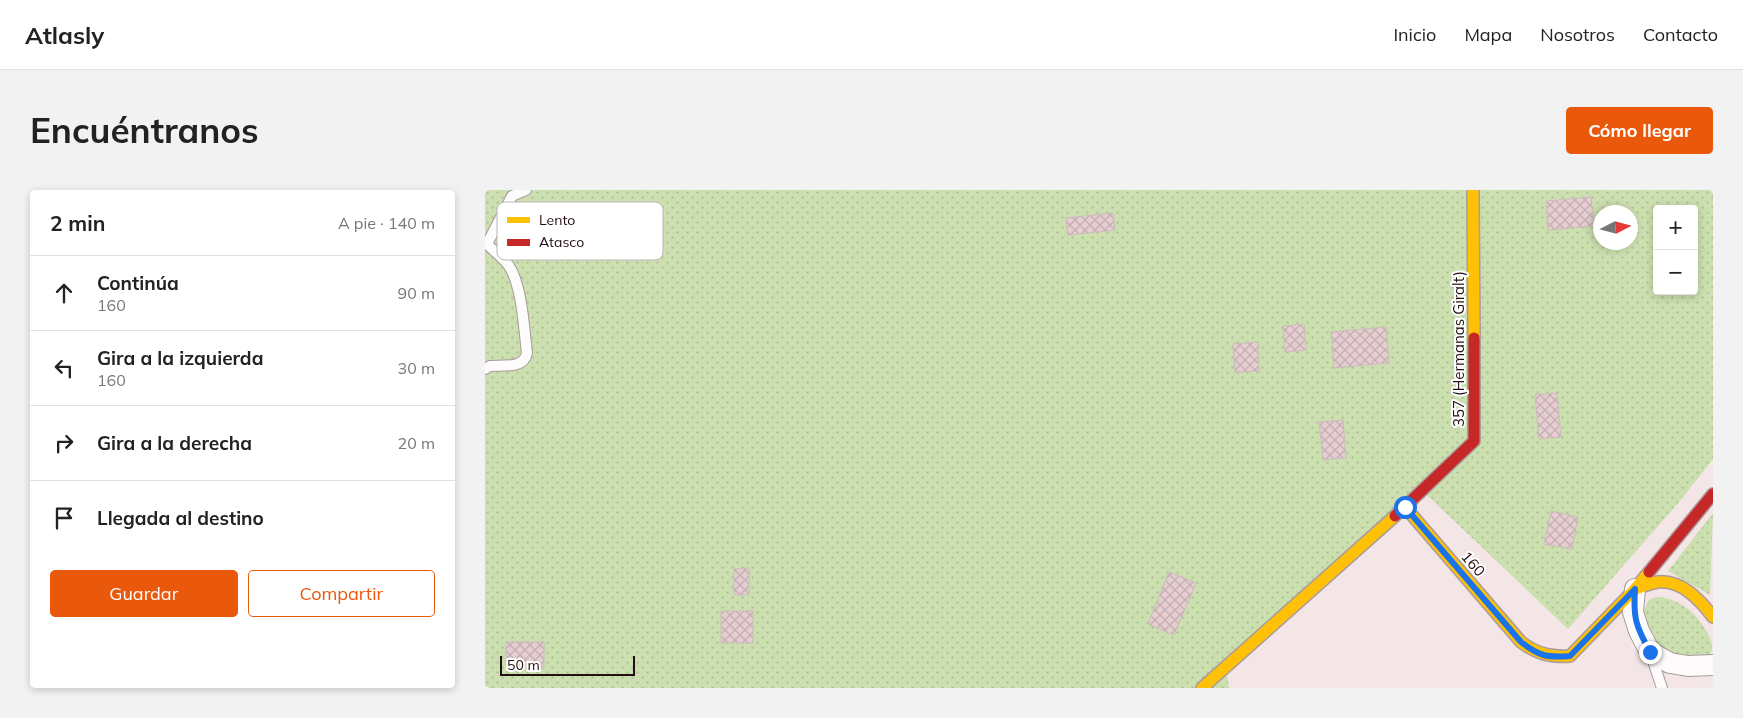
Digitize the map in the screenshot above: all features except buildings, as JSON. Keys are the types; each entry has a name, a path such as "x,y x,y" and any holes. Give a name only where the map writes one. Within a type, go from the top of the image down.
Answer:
{"street":[{"name":"357 (Hermanas Giralt)","path":"1405,507 1474,441 1473,190"},
{"name":"160","path":"1405,507 1521,642 1532,650 1550,658 1570,656 1635,589 1713,494"},
{"path":"1202,688 1405,507"},
{"path":"1713,617 1705,604 1693,594 1675,584 1659,582 1635,589 1633,612 1639,631 1650,652 1670,663 1688,666 1713,665"}],"lane":[{"path":"509,202 512,196 526,190"},
{"path":"497,224 486,244 497,255"},
{"path":"485,368 520,364 526,359 527,353 518,288 508,266 502,260"},
{"path":"1650,652 1662,688"}],"green space":[{"path":"485,190 1713,190 1713,459 1679,502 1568,629 1427,495 1227,675 1229,688 485,688"},
{"path":"1713,513 1710,595 1668,571"},
{"path":"1656,597 1673,600 1694,614 1705,628 1711,641 1712,650 1708,656 1701,659 1692,659 1673,654 1652,639 1642,614 1649,600"}],"traffic: slow":[{"path":"1473,190 1474,338"},
{"path":"1405,507 1521,642 1544,654 1570,656 1649,572"},
{"path":"1202,688 1395,516"},
{"path":"1635,589 1658,582 1675,584 1690,592 1713,617"}],"traffic: jam":[{"path":"1395,516 1474,441 1474,338"},
{"path":"1649,572 1713,494"}],"route":[{"path":"1405,507 1521,642 1532,650 1550,658 1570,656 1635,589 1633,612 1639,631 1650,652"}]}
